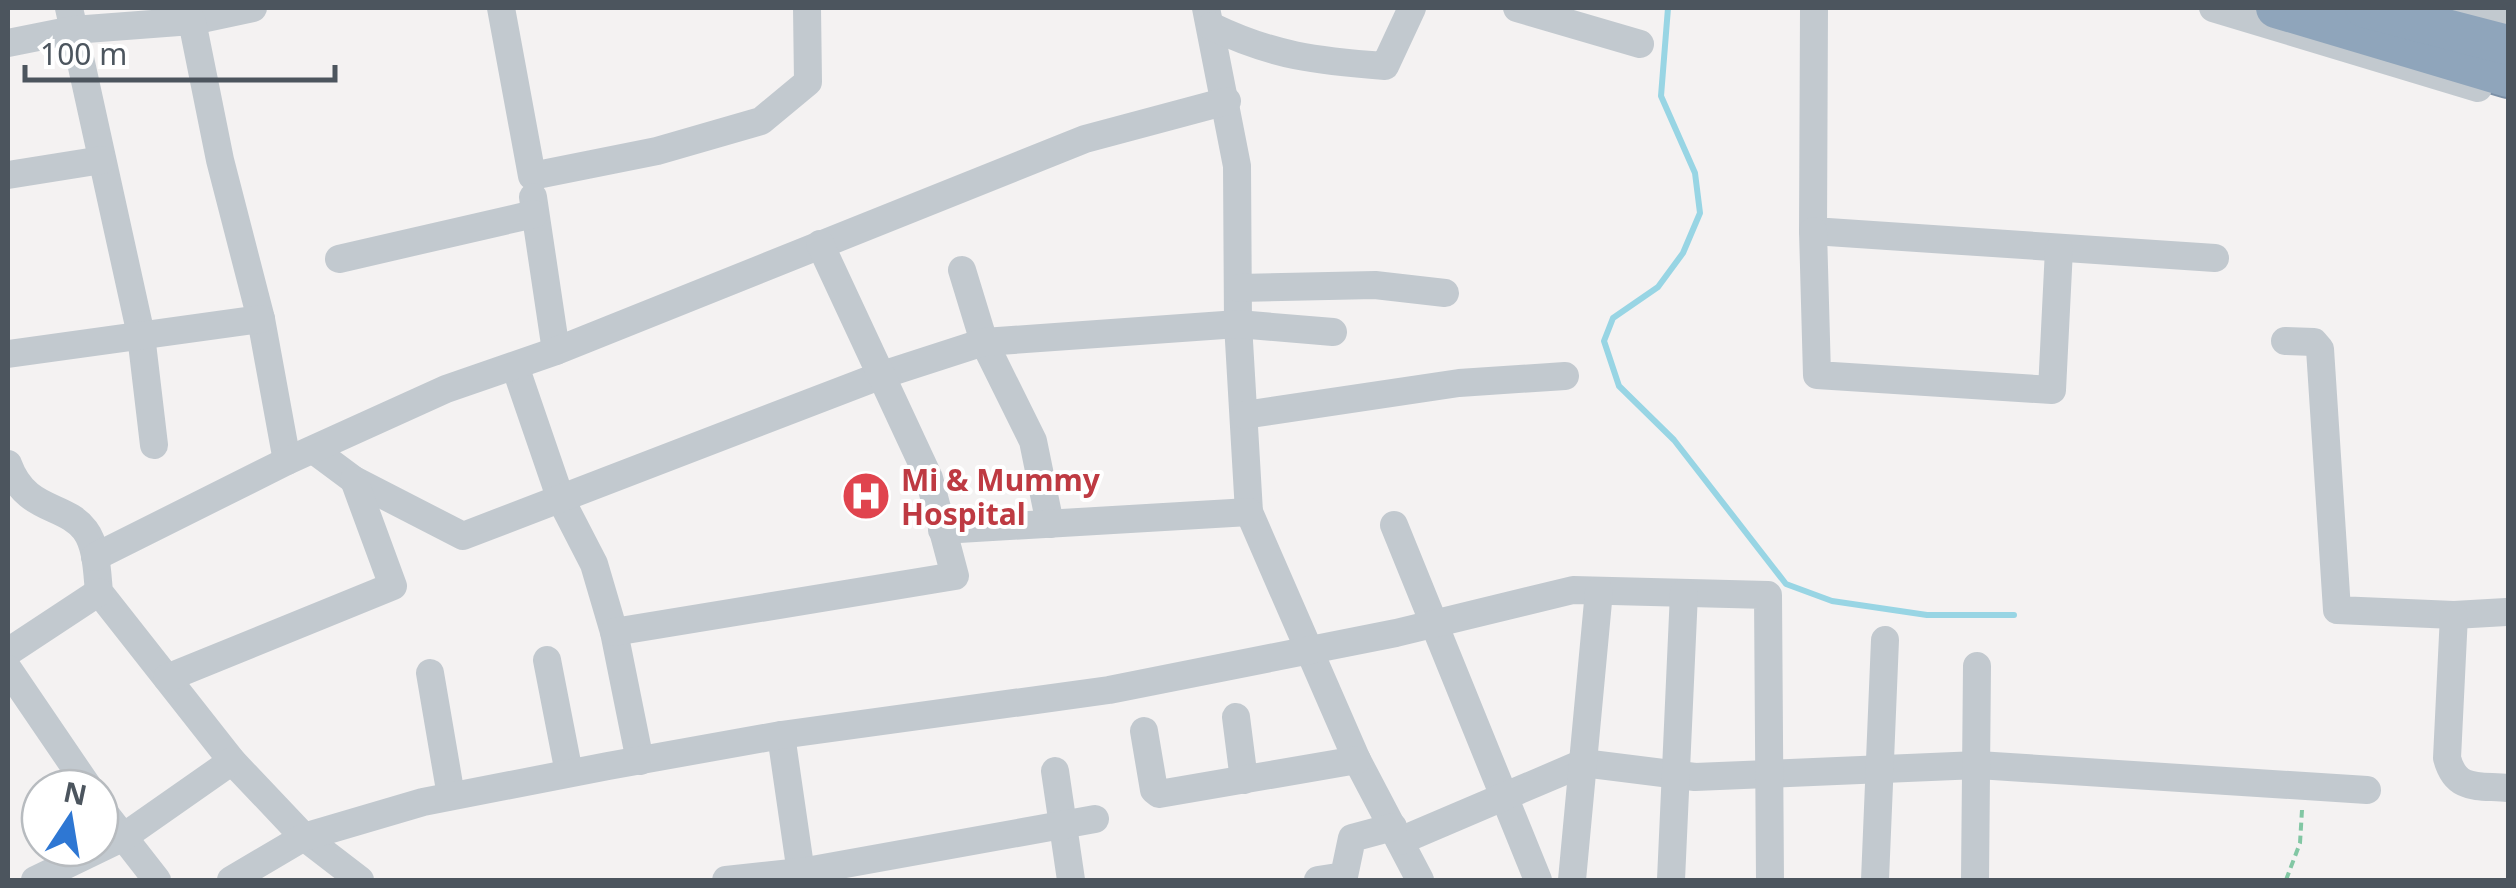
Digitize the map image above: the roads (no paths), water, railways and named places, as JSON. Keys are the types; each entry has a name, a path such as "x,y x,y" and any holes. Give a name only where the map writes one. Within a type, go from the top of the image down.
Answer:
{"highway":[{"path":"2276,8 2508,76"},
{"path":"2366,8 2508,45"}],"street":[{"path":"8,43 71,19 252,8"},
{"path":"501,8 532,176 534,214 556,351"},
{"path":"532,176 657,150 761,121 808,82 807,8"},
{"path":"1209,17 1256,48 1303,60 1385,66 1412,8"},
{"path":"1517,8 1640,44"},
{"path":"1814,8 1816,375 2052,390 2059,249"},
{"path":"2214,8 2392,65 2508,96"},
{"path":"2453,8 2508,21"},
{"path":"191,14 220,160 262,319 287,461"},
{"path":"1209,17 1237,166 1238,324 1249,512 1357,760 1420,880"},
{"path":"71,19 141,335 154,445"},
{"path":"95,557 287,461 446,389 556,351 1085,140 1227,101"},
{"path":"8,175 102,160"},
{"path":"340,260 534,214"},
{"path":"1813,231 2214,258"},
{"path":"614,632 955,576 929,478 820,244"},
{"path":"962,270 984,342 1033,441 1050,524"},
{"path":"1240,288 1375,285 1445,294"},
{"path":"8,354 262,319"},
{"path":"315,451 354,480 462,536 882,375 984,342 1238,324 1334,332"},
{"path":"2285,341 2314,342 2320,349 2337,610 2454,616 2506,612"},
{"path":"514,366 561,500 594,564 614,632 640,762"},
{"path":"1244,415 1460,384 1565,376"},
{"path":"8,464 27,496 84,528 95,557 99,592 232,761 304,837 360,880"},
{"path":"166,678 392,586 354,480"},
{"path":"942,530 1249,512"},
{"path":"1394,524 1538,880"},
{"path":"231,880 304,837 451,796 781,734 1109,690 1309,652 1573,590 1768,594 1773,771 1770,880"},
{"path":"1572,880 1599,591"},
{"path":"8,652 99,592"},
{"path":"1671,880 1684,593"},
{"path":"2454,616 2446,758 2452,775 2466,786 2508,788"},
{"path":"1875,880 1885,640"},
{"path":"547,660 569,773"},
{"path":"1975,880 1977,666"},
{"path":"8,668 76,768"},
{"path":"430,674 451,796"},
{"path":"1236,717 1244,780"},
{"path":"1144,731 1154,790 1159,794 1357,760"},
{"path":"781,734 802,876"},
{"path":"35,880 122,838 232,761"},
{"path":"1318,880 1344,876 1352,838 1396,834 1506,798 1583,763 1696,777 1978,765 2367,790"},
{"path":"1055,772 1071,880"},
{"path":"726,880 802,876 1095,819"},
{"path":"120,835 157,880"}],"waterway":[{"path":"1668,8 1661,96 1695,173 1700,213 1683,253 1658,287 1613,318 1604,341 1619,386 1674,440 1786,584 1832,601 1927,615 2014,615"}],"place":[{"name":"Mi & Mummy Hospital","path":"866,496"}]}
